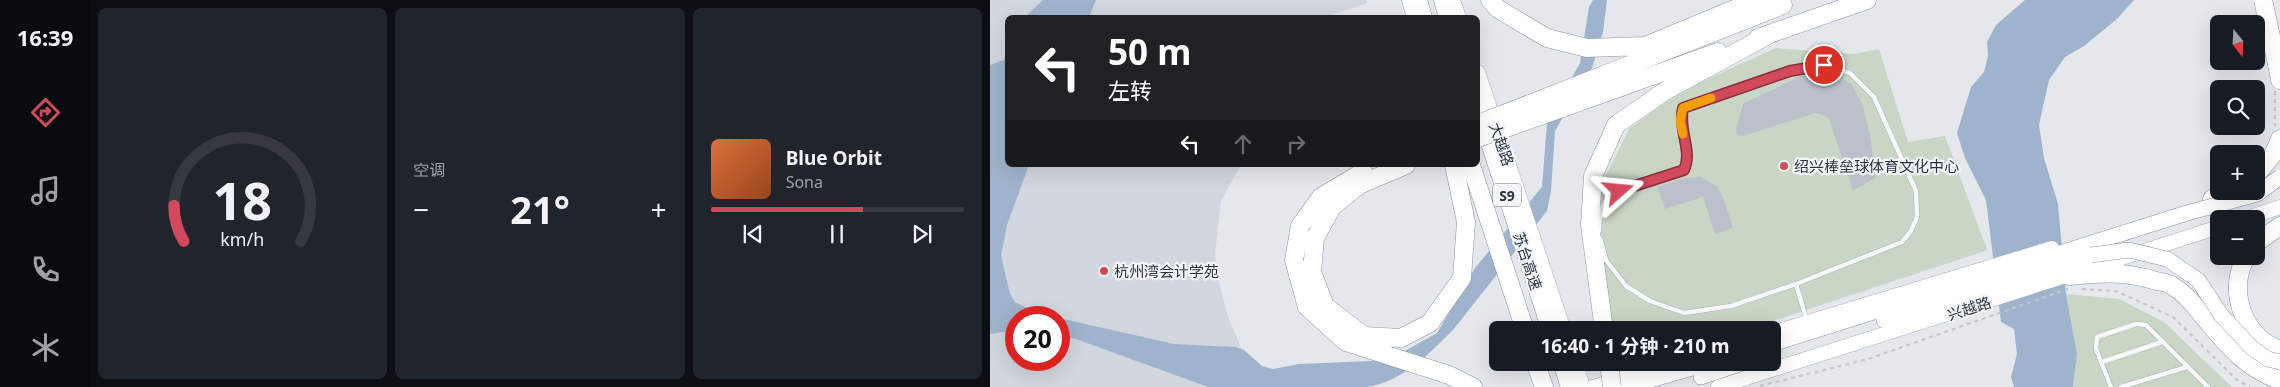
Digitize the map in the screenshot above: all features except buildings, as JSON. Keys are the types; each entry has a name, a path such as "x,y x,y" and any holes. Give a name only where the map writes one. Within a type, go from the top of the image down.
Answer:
{"highway":[{"path":"1408,0 1413,15"},
{"path":"1418,0 1422,15"},
{"path":"1442,0 1447,15"},
{"path":"1490,0 1498,9 1547,38 1587,48 1645,46 1749,3 1789,2"},
{"path":"1480,137 1867,0"},
{"path":"2263,0 2276,76"},
{"path":"1480,123 1789,2"},
{"path":"1603,321 1590,225 1593,176 1616,125 1665,91 1770,34"},
{"name":"苏台高速","path":"1480,112 1548,321"},
{"path":"2265,164 2274,154 2276,136"},
{"path":"1373,167 1353,176 1321,197 1300,226 1294,260 1307,307 1346,342 1449,375 1473,387"},
{"path":"1401,167 1358,185 1332,207 1315,238 1312,272 1325,306 1364,336 1401,338 1430,323 1462,278 1466,222 1454,167"},
{"name":"苏台高速","path":"1472,167 1522,321"},
{"path":"1781,341 2177,216 2257,194 2280,176"},
{"path":"2265,237 2280,226"},
{"path":"1781,351 2091,255 2129,250 2167,259 2198,280 2222,316 2252,348 2268,359 2280,362"},
{"path":"2242,265 2238,296 2246,323 2258,338 2280,350"},
{"path":"2073,284 2111,272 2138,276 2171,285 2193,304 2226,344 2246,362 2262,374 2280,380"},
{"path":"1539,371 1544,387"},
{"path":"1565,371 1570,387"},
{"path":"1610,371 1612,387"},
{"path":"1626,387 1682,371"},
{"path":"1666,387 1717,371"}],"main road":[{"path":"1453,0 1458,15"},
{"name":"大越路","path":"1480,78 1561,321"},
{"path":"1465,167 1515,321"},
{"path":"2265,187 2280,184"},
{"path":"1781,330 2066,244 2210,198"},
{"path":"2265,212 2280,207"},
{"name":"兴越路","path":"1718,387 2073,284 2210,231"},
{"path":"1532,371 1537,387"},
{"path":"1578,371 1583,387"},
{"path":"1593,387 1646,371"}],"lane":[{"path":"1824,65 1850,73 1874,97 1916,191 1917,217 1911,231 1902,242 1796,284 1731,306 1684,313 1650,301 1626,286 1606,260 1599,235 1599,216 1606,199 1619,191 1684,170 1689,160 1680,121 1683,108 1790,71 1824,65"},
{"path":"1796,284 1808,322"},
{"path":"2112,387 2096,349 2097,338 2136,324 2146,325 2208,387"},
{"path":"2102,362 2162,342"},
{"path":"2121,387 2187,367"}],"path":[{"path":"2276,76 2276,136"},
{"path":"1758,387 1868,358 1993,308 2073,284 2116,292 2174,316 2237,380 2250,387"}],"shaded area":[{"path":"990,0 1366,0 1367,3 1331,15 1005,15 1005,118 990,123"},
{"name":"杭州湾会计学苑","path":"1019,167 1240,167 1221,201 1215,254 1218,278 1228,317 1258,387 990,387 990,265"}],"green space":[{"name":"绍兴棒垒球体育文化中心","path":"1776,48 1854,54 1879,49 1908,142 1945,136 1987,250 1773,321 1608,321 1595,221 1599,189 1629,129 1683,90"},
{"path":"2066,294 2119,299 2164,322 2232,387 2073,387 2077,354"}],"water":[{"path":"1043,0 1096,0 1090,15 1027,15"},
{"path":"1593,0 1607,0 1603,32 1592,68 1555,131 1551,191 1547,211 1453,330 1415,365 1393,379 1368,387 1208,387 1070,338 1070,320 1174,344 1235,347 1244,350 1262,366 1273,369 1299,364 1372,361 1403,352 1437,333 1475,268 1542,187 1547,123 1580,63 1589,7"},
{"path":"2025,0 2134,0 2117,19 2084,46 2065,57 2049,80 2039,125 2044,158 2058,204 2066,294 2077,354 2073,387 2014,387 2011,377 2017,354 2014,329 2001,322 1986,200 1965,158 1957,133 1971,87 1984,72 1988,56 1987,42 1996,25"},
{"path":"1005,56 1005,167 1028,167 1007,225 1001,256 1010,294 1015,302 1023,306 1005,306 1005,332 990,334 990,65 1004,60"}],"slow traffic":[{"path":"1683,134 1680,121 1683,108 1711,98"}],"place":[{"name":"绍兴棒垒球体育文化中心","path":"1784,166"},
{"name":"杭州湾会计学苑","path":"1104,271"}],"route":[{"path":"1619,191 1684,170 1689,160 1680,121 1683,108 1790,71 1824,65"}]}
